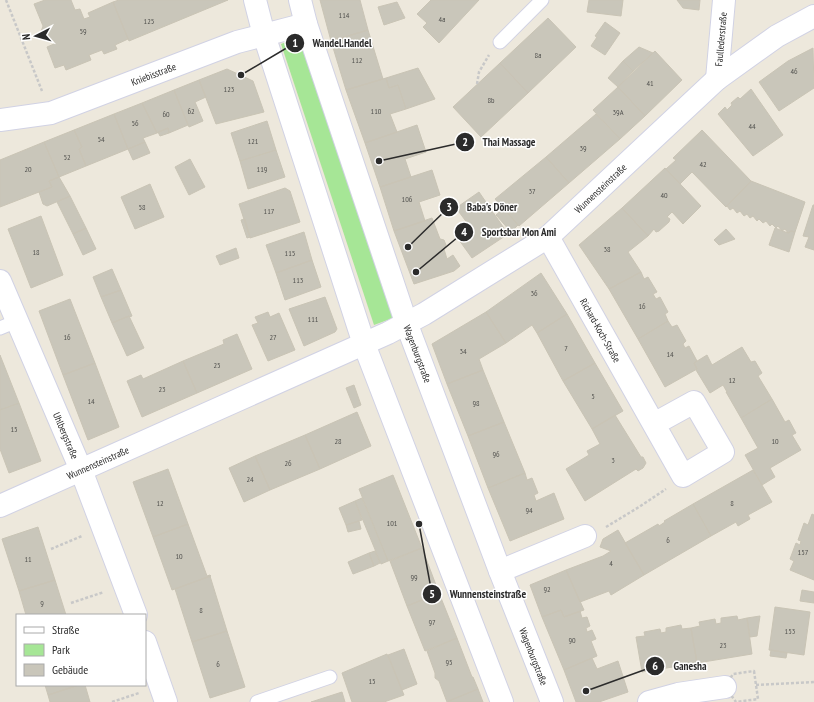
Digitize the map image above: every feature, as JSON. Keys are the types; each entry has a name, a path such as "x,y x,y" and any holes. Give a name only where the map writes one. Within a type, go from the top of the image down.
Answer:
{"street":[{"path":"255,0 264,35 364,344 502,702"},
{"name":"Wagenburgstraße","path":"300,0 306,24 407,325 500,571 552,702"},
{"name":"Faullederstraße","path":"717,79 724,0"},
{"name":"Wunnensteinstraße","path":"0,506 407,325 548,237 717,79 777,36 814,16"},
{"name":"Kniebisstraße","path":"0,120 51,113 237,42 306,24"},
{"name":"Richard-Koch-Straße","path":"548,237 654,424"},
{"name":"Uhlbergstraße","path":"0,280 9,325 81,470 136,614"},
{"path":"500,571 594,533"},
{"path":"146,645 163,694"},
{"path":"649,702 678,694 730,694"}],"lane":[{"path":"500,42 542,0"},
{"path":"257,702 330,677"}],"path":[{"path":"6,0 51,113"},
{"path":"477,84 479,72 482,66 500,42"},
{"path":"594,533 657,495"},
{"path":"51,548 103,527"},
{"path":"71,603 125,585"},
{"path":"730,694 758,699 754,671"},
{"path":"756,685 814,682"},
{"path":"112,702 163,694"}],"green space":[{"path":"300,37 393,318 374,325 281,44"}],"building":[{"path":"45,0 71,0 75,10 80,9 84,19 90,17 88,13 113,2 128,39 115,45 117,49 104,54 102,50 89,55 91,60 66,70 64,65 55,68 47,47 54,44 53,40 49,41 39,37 43,26 34,4"},
{"path":"119,0 228,0 129,41 113,2"},
{"path":"320,0 360,0 368,30 331,41"},
{"path":"431,0 479,0 439,43 423,27 427,23 417,14"},
{"path":"589,0 623,0 621,16 587,12"},
{"path":"677,0 700,0 699,10 683,8"},
{"path":"397,2 405,18 384,25 378,7"},
{"path":"548,18 576,47 528,93 500,63"},
{"path":"605,22 620,33 605,55 591,46 597,37 595,36"},
{"path":"368,30 383,79 346,90 331,41"},
{"path":"639,47 653,53 633,71 623,61"},
{"path":"813,48 814,88 779,111 759,82 788,61"},
{"path":"655,51 682,80 645,116 618,87"},
{"path":"623,61 633,71 618,87 608,78"},
{"path":"500,63 528,93 481,137 453,107"},
{"path":"418,68 435,99 406,109 398,85 389,88 386,78"},
{"path":"227,69 253,81 264,112 216,124 199,80"},
{"path":"386,78 389,88 398,85 406,109 390,114 397,132 365,143 346,90"},
{"path":"199,80 206,97 195,102 203,121 189,127 174,90"},
{"path":"618,87 645,116 620,139 593,110"},
{"path":"751,89 783,135 753,156 718,114 725,107 727,110 732,105 731,103 738,97 740,99"},
{"path":"174,90 188,125 169,133 168,128 157,133 142,103"},
{"path":"142,103 157,133 143,138 145,142 128,149 114,114"},
{"path":"114,114 128,149 86,166 79,149 82,147 74,130"},
{"path":"596,114 620,139 569,183 546,157"},
{"path":"267,121 276,150 240,161 231,133"},
{"path":"417,125 426,152 405,159 411,177 380,187 365,143"},
{"path":"168,128 169,133 160,136 158,132"},
{"path":"74,130 82,147 79,149 86,166 59,177 44,142"},
{"path":"702,130 751,181 726,207 692,172 680,184 666,169 676,160 673,158"},
{"path":"44,142 59,177 49,181 52,187 0,207 0,160"},
{"path":"145,142 150,153 133,160 128,149"},
{"path":"276,150 285,177 248,189 240,161"},
{"path":"546,157 569,183 519,226 495,199"},
{"path":"190,159 205,187 189,195 175,167"},
{"path":"665,168 701,206 683,224 672,212 667,217 670,219 669,222 659,231 656,232 654,229 648,236 622,208"},
{"path":"432,170 440,195 419,202 425,221 394,231 380,187"},
{"path":"59,177 70,196 47,206 43,204 39,192 52,187 49,181"},
{"path":"751,181 805,202 795,232 791,231 788,233 785,229 782,231 778,226 776,228 772,224 770,226 766,221 763,223 759,219 757,221 753,216 750,218 747,214 744,216 740,211 737,213 733,208 730,210 727,206"},
{"path":"150,184 164,217 135,229 121,197"},
{"path":"285,188 290,191 300,222 250,238 239,204"},
{"path":"479,192 508,234 472,258 454,233 468,224 456,208"},
{"path":"70,196 86,228 73,234 57,202"},
{"path":"813,205 814,250 805,247 809,237 803,236"},
{"path":"504,208 518,225 511,232 496,215"},
{"path":"622,208 648,236 628,252 641,272 609,289 579,245"},
{"path":"41,216 63,275 31,288 8,229"},
{"path":"432,218 440,239 444,240 446,245 444,249 447,259 453,255 460,266 454,271 414,284 394,231"},
{"path":"245,219 250,237 247,238 241,220"},
{"path":"86,228 96,249 83,255 73,234"},
{"path":"775,228 788,233 791,231 795,232 789,252 769,245"},
{"path":"726,229 735,239 719,245 714,240"},
{"path":"304,232 312,260 276,273 266,245"},
{"path":"236,248 239,258 220,265 216,256"},
{"path":"312,260 321,287 285,300 276,273"},
{"path":"112,269 121,290 101,297 93,277"},
{"path":"641,272 644,279 648,277 657,292 653,294 656,299 660,297 668,312 665,314 668,321 638,339 609,289"},
{"path":"541,273 567,314 537,333 532,325 506,343 486,312"},
{"path":"121,290 132,316 112,323 101,297"},
{"path":"325,297 337,329 335,332 304,346 289,309"},
{"path":"70,299 95,363 63,375 39,311"},
{"path":"268,312 270,317 279,313 295,350 268,361 252,325 258,323 255,317"},
{"path":"486,312 506,343 479,359 483,370 447,384 432,344"},
{"path":"567,314 595,363 563,381 537,333"},
{"path":"129,316 144,348 127,356 112,323"},
{"path":"668,321 672,327 677,325 686,341 683,344 685,348 689,346 697,361 694,363 697,369 665,387 638,339"},
{"path":"237,334 252,369 197,393 183,361 224,344 223,340"},
{"path":"742,347 751,362 755,361 762,373 758,376 772,399 741,418 723,385 710,393 696,370 697,369 694,363 707,355 712,365"},
{"path":"0,355 19,403 0,410"},
{"path":"183,361 197,393 142,417 127,381 141,375 143,379"},
{"path":"95,363 119,427 88,440 63,375"},
{"path":"595,363 623,411 592,429 563,381"},
{"path":"483,370 504,422 468,436 447,384"},
{"path":"354,385 361,405 354,408 346,388"},
{"path":"772,399 785,422 789,420 796,433 792,435 801,450 770,468 775,477 762,485 745,455 758,448 741,418"},
{"path":"19,403 41,461 9,473 0,449 0,410"},
{"path":"357,412 371,446 320,469 305,435"},
{"path":"615,415 646,463 643,468 638,471 636,469 585,501 566,469 589,455 587,451 600,444 592,429"},
{"path":"504,422 525,473 488,488 468,436"},
{"path":"305,435 320,469 270,490 255,456"},
{"path":"255,456 270,490 244,502 229,468"},
{"path":"168,469 188,524 153,537 133,482"},
{"path":"753,470 772,502 748,515 750,519 738,526 736,522 711,536 693,504"},
{"path":"525,473 527,480 532,478 538,493 534,495 536,501 554,493 564,519 510,541 488,488"},
{"path":"393,475 422,548 388,561 359,489"},
{"path":"362,498 388,561 381,564 355,501"},
{"path":"355,501 362,520 346,525 339,508"},
{"path":"693,504 711,536 644,575 625,543 658,524 659,526 665,522 664,521"},
{"path":"812,514 814,515 814,580 790,570 794,561 790,559 796,543 800,545 801,541 798,540 804,523 808,525"},
{"path":"359,521 361,529 348,532 346,525"},
{"path":"188,524 207,576 211,576 172,590 153,537"},
{"path":"38,527 55,580 19,591 2,539"},
{"path":"618,530 644,575 611,595 609,591 580,602 566,570 603,556 611,551 600,547 603,539"},
{"path":"422,548 439,593 407,606 390,561"},
{"path":"375,551 380,563 374,566 369,553"},
{"path":"369,553 374,566 353,574 348,562"},
{"path":"566,570 584,610 564,617 561,610 542,617 530,585"},
{"path":"210,576 227,631 192,642 175,589"},
{"path":"55,580 66,614 26,614 19,591"},
{"path":"802,590 814,592 814,603 800,601"},
{"path":"439,593 457,638 425,651 407,606"},
{"path":"775,607 810,612 804,655 769,650"},
{"path":"561,610 564,617 580,611 582,618 587,617 590,626 586,628 587,632 592,630 596,639 591,641 597,656 564,670 542,617"},
{"path":"737,616 738,620 747,618 752,654 697,663 691,628 700,626 699,622 715,619 716,624 721,623 721,618"},
{"path":"760,616 757,636 750,637 747,618"},
{"path":"681,625 682,629 691,628 697,663 642,672 636,637 645,636 644,632 660,629 661,633 666,632 666,628"},
{"path":"227,631 245,687 210,698 192,642"},
{"path":"457,638 478,689 447,702 439,681 435,678 435,673 427,651"},
{"path":"404,649 417,684 402,690 388,655"},
{"path":"771,650 787,653 786,658 770,656"},
{"path":"387,654 404,695 384,702 352,702 342,673"},
{"path":"592,658 597,669 618,661 628,692 599,702 576,702 564,670"},
{"path":"45,686 76,686 48,695"},
{"path":"76,686 85,686 90,702 50,702 48,695"},
{"path":"478,689 483,702 448,701"},
{"path":"342,692 345,702 311,702"}],"place":[{"name":"Wandel.Handel","path":"241,75"},
{"name":"Thai Massage","path":"379,161"},
{"name":"Baba's Döner","path":"408,247"},
{"name":"Sportsbar Mon Ami","path":"416,272"},
{"name":"Wunnensteinstraße","path":"419,524"},
{"name":"Ganesha","path":"586,691"}]}
